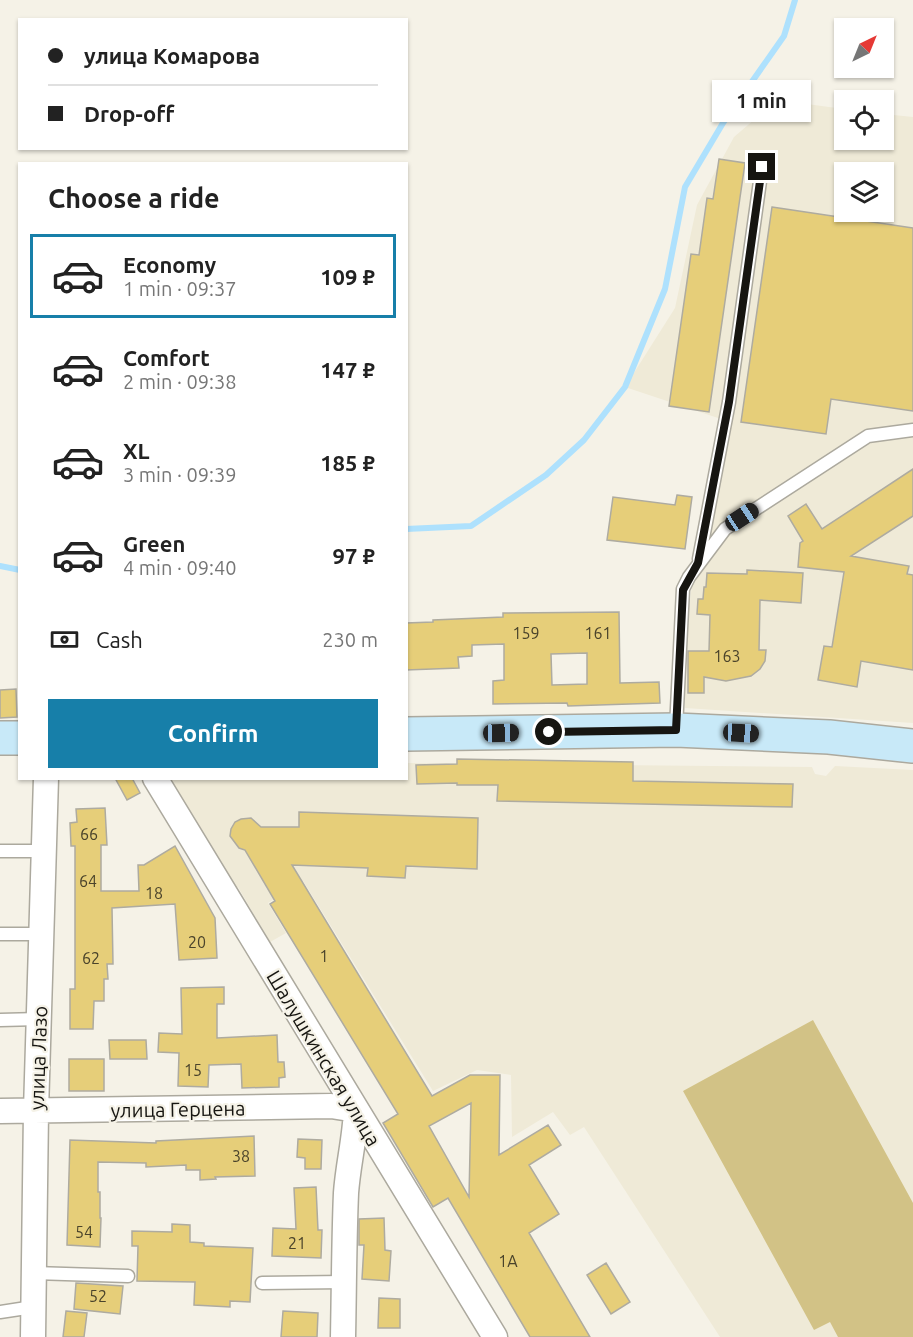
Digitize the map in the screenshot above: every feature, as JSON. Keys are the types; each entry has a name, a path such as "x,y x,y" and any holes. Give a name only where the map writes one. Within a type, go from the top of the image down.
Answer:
{"main road":[{"path":"408,734 676,730 829,737 913,746"},
{"path":"0,738 18,738"}],"street":[{"name":"улица Лазо","path":"33,1337 36,1111 46,780"},
{"name":"Шалушкинская улица","path":"156,780 495,1337"},
{"name":"улица Герцена","path":"0,1112 331,1106 356,1110"},
{"path":"343,1337 346,1191 355,1136 356,1110"}],"lane":[{"path":"698,563 729,402 762,167"},
{"path":"676,730 683,590 698,563 725,529 868,436 913,430"},
{"path":"0,852 44,851"},
{"path":"0,934 41,934"},
{"path":"0,1020 39,1019"},
{"path":"34,1273 128,1276"},
{"path":"262,1283 344,1282"},
{"path":"0,1312 33,1307"}],"shaded area":[{"path":"777,100 834,108 834,150 894,150 894,115 913,117 913,723 685,708 683,650 707,478 721,419 625,387 675,308 697,205 734,137"},
{"path":"408,763 812,767 815,774 826,776 835,766 913,770 913,1337 720,1337 584,1127 570,1135 553,1112 512,1137 511,1075 477,1070 433,1091 303,881 268,903 286,933 270,942 238,887 230,891 169,780 408,780"},
{"path":"813,1020 913,1203 913,1337 838,1337 830,1322 814,1330 683,1091"}],"building":[{"path":"719,159 745,163 709,412 669,406 691,254 699,255 707,198 713,199"},
{"path":"772,207 834,216 834,222 873,222 913,228 913,411 831,399 826,434 741,422"},
{"path":"913,469 913,516 851,556 909,566 907,574 913,575 913,670 861,661 857,687 818,680 824,646 832,647 844,572 798,567 800,543 803,541 788,516 806,504 822,529"},
{"path":"677,495 692,497 685,549 607,540 613,497 675,505"},
{"path":"747,570 803,573 801,603 760,600 759,650 766,650 765,661 760,669 751,676 726,681 704,677 704,693 688,693 688,651 709,651 710,615 697,614 698,599 703,599 707,573 747,574"},
{"path":"619,612 620,683 659,682 660,703 568,706 567,703 493,704 493,681 504,680 504,644 472,645 472,656 458,657 459,668 408,670 408,623 503,617 503,613","holes":["587,653 587,684 552,685 551,654"]},
{"path":"16,689 17,717 0,718 0,690"},
{"path":"457,759 633,762 633,781 793,784 792,807 497,801 498,785 417,784 416,765 457,764"},
{"path":"116,780 133,780 140,793 127,800"},
{"path":"105,808 107,845 101,845 101,891 139,891 138,865 144,865 175,846 215,918 217,958 179,960 175,904 112,908 113,964 107,964 108,979 104,979 104,1001 94,1001 93,1029 70,1029 70,989 75,989 75,846 71,846 70,823 77,822 76,809"},
{"path":"299,812 478,818 477,869 406,866 405,878 367,876 368,868 292,865 432,1096 470,1075 500,1075 499,1155 548,1125 561,1145 529,1165 559,1214 529,1233 590,1337 530,1337 448,1198 433,1207 383,1123 398,1114 270,904 275,901 245,850 239,848 230,836 235,822 241,819 251,818 261,827 299,827","holes":["471,1103 469,1197 429,1126"]},
{"path":"224,987 224,1004 217,1004 217,1038 277,1035 278,1062 284,1062 285,1077 279,1078 279,1087 242,1088 241,1064 209,1065 208,1087 178,1086 179,1053 158,1052 159,1033 182,1034 181,988"},
{"path":"109,1040 146,1040 147,1059 110,1059"},
{"path":"69,1059 104,1059 104,1091 69,1091"},
{"path":"254,1136 255,1176 215,1177 216,1179 200,1180 200,1170 186,1170 186,1165 146,1167 146,1163 98,1162 100,1247 67,1245 70,1140 156,1143 156,1141"},
{"path":"298,1139 322,1140 321,1169 305,1169 305,1158 297,1157"},
{"path":"316,1187 318,1230 322,1230 321,1258 272,1256 273,1228 296,1229 294,1188"},
{"path":"384,1218 385,1250 391,1251 389,1281 362,1279 364,1245 359,1245 359,1219"},
{"path":"172,1224 190,1225 190,1242 204,1243 204,1246 253,1248 250,1302 230,1301 230,1307 194,1305 195,1282 137,1281 138,1246 132,1246 132,1231 172,1232"},
{"path":"606,1263 630,1302 611,1314 587,1275"},
{"path":"76,1283 123,1286 120,1314 74,1309"},
{"path":"379,1298 400,1299 400,1328 378,1328"},
{"path":"66,1311 87,1313 84,1337 63,1337"},
{"path":"283,1311 318,1313 317,1337 281,1337"}],"waterway":[{"path":"408,529 471,526 546,475 584,440 625,387 665,289 685,187 723,123 784,36 795,0"},
{"path":"0,566 18,570"}],"route":[{"path":"549,732 676,730 683,590 698,563 729,402 762,167"}]}
